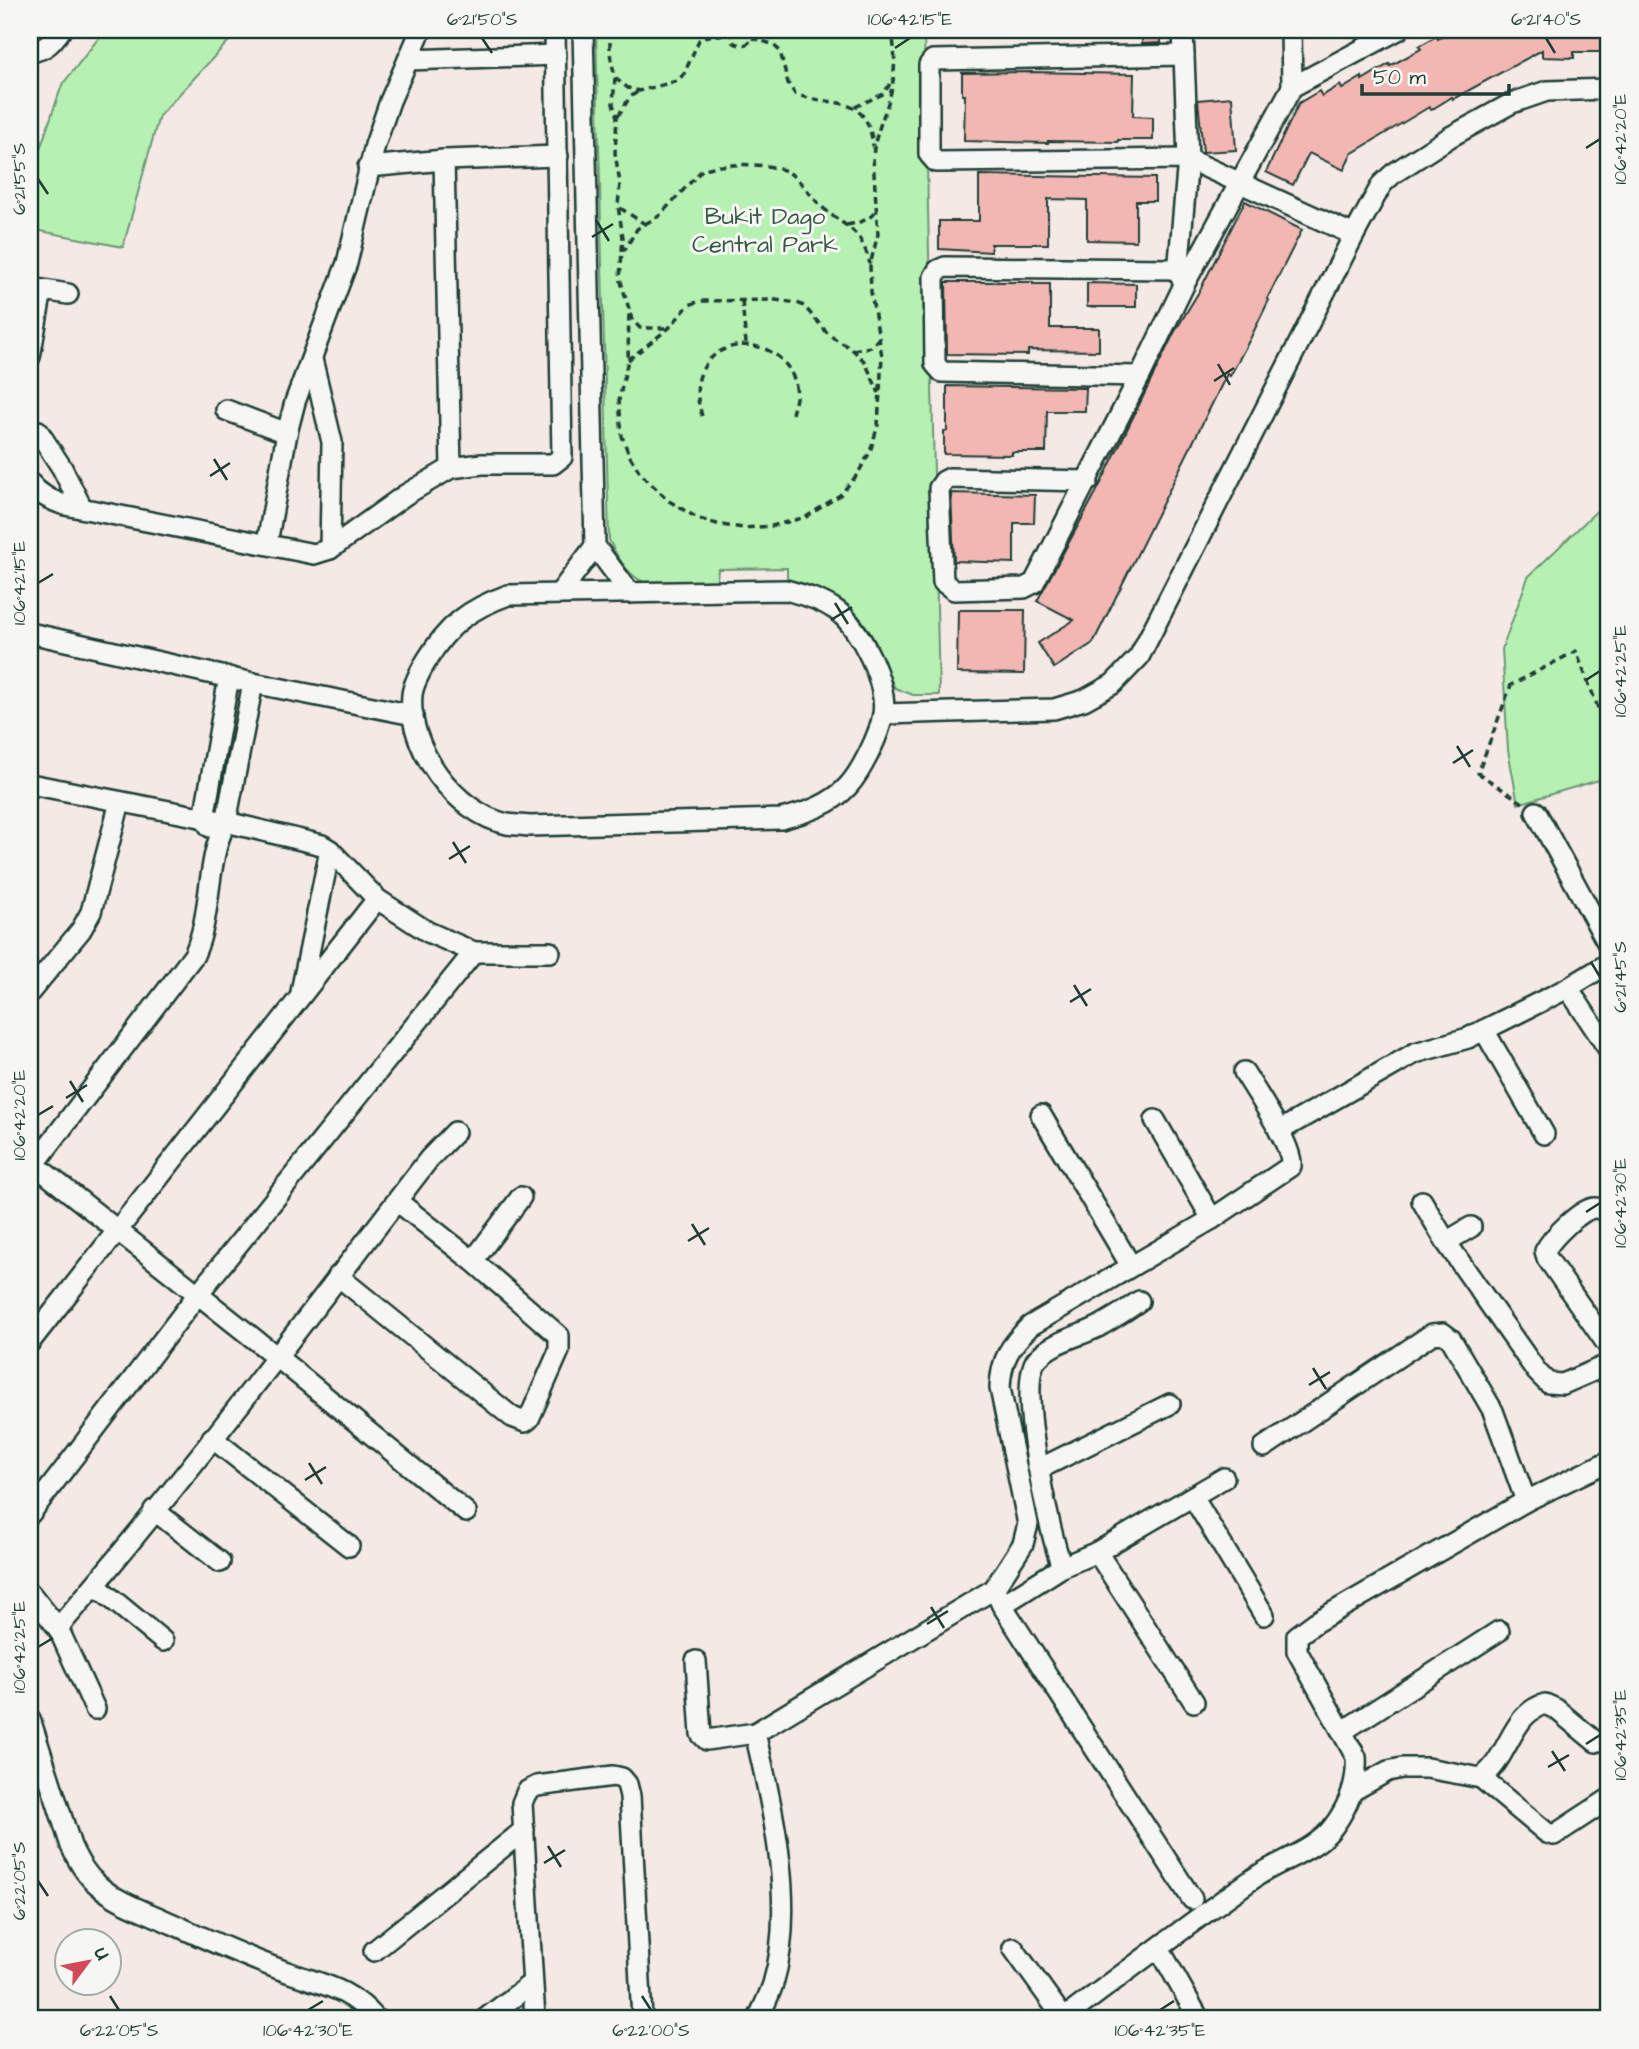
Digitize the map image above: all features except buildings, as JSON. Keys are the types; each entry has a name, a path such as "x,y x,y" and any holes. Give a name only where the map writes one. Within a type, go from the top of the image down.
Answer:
{"street":[{"path":"267,543 295,402 347,263 368,167 390,101 421,30"},
{"path":"30,483 38,493 51,501 314,554 330,550 405,495 451,468 482,464 552,464 562,457 555,30"},
{"path":"583,30 595,546 630,593"},
{"path":"1180,276 1188,159 1183,30"},
{"path":"1088,481 950,478 944,481 939,488 943,582 954,590 1024,588 1034,583 1088,481 1140,376 1180,276 1239,182 1292,87 1291,30"},
{"path":"1292,87 1397,30"},
{"path":"30,52 43,49 54,35"},
{"path":"408,60 556,55"},
{"path":"1184,55 933,60 929,65 929,154 936,162 1188,159 1354,235"},
{"path":"884,713 1054,709 1084,701 1113,684 1139,657 1382,184 1394,173 1450,137 1512,103 1547,91 1609,89"},
{"path":"368,167 444,160 558,156"},
{"path":"444,160 451,468"},
{"path":"1140,376 942,372 935,365 934,277 938,270 945,267 1180,276"},
{"path":"30,357 36,289 68,294"},
{"path":"312,359 331,442 330,550"},
{"path":"226,410 287,433"},
{"path":"30,430 38,431 49,445 82,508"},
{"path":"559,594 595,546"},
{"path":"786,590 814,597 837,610 861,641 879,677 884,713 866,761 847,787 829,801 802,814 781,819 529,826 505,823 459,799 442,780 417,738 413,715 412,693 439,640 459,619 484,604 508,595 630,593 786,590"},
{"path":"30,633 253,683 413,715"},
{"path":"217,840 204,818 229,677"},
{"path":"253,683 226,822 217,840 201,939 194,955 31,1165 117,1228 466,1512"},
{"path":"30,784 226,822 321,845 330,850 377,899 428,932 474,951 550,952"},
{"path":"30,992 80,930 91,912 120,802"},
{"path":"1536,811 1609,946"},
{"path":"300,997 330,850"},
{"path":"30,1342 377,899"},
{"path":"30,1514 198,1294 474,951"},
{"path":"1279,1131 1415,1053 1468,1038 1568,988 1609,963"},
{"path":"1568,988 1609,1050"},
{"path":"1484,1030 1544,1134"},
{"path":"998,1597 1023,1544 1028,1524 1000,1388 1001,1369 1012,1344 1030,1326 1212,1219 1291,1166 1292,1158 1279,1131 1244,1072"},
{"path":"1041,1115 1131,1266"},
{"path":"1155,1120 1212,1219"},
{"path":"58,1628 277,1357 429,1159 455,1132"},
{"path":"473,1261 521,1197"},
{"path":"338,1276 512,1417 524,1422 529,1419 559,1351 559,1336 473,1261 397,1201"},
{"path":"1422,1201 1446,1242 1537,1372 1548,1383 1563,1384 1609,1364"},
{"path":"1606,1334 1546,1258 1545,1251 1550,1242 1584,1211 1594,1208 1603,1210 1609,1216"},
{"path":"1446,1242 1471,1227"},
{"path":"1062,1567 1056,1551 1039,1469 1028,1397 1030,1370 1035,1360 1048,1349 1097,1327 1139,1301"},
{"path":"1264,1447 1432,1334 1443,1333 1451,1339 1493,1411 1526,1501"},
{"path":"1039,1469 1170,1404"},
{"path":"212,1437 349,1546"},
{"path":"1013,1948 1064,2019 1266,1871 1314,1844 1333,1828 1353,1790 1357,1770 1356,1758 1343,1731 1297,1651 1297,1636 1316,1622 1526,1501 1609,1461"},
{"path":"696,1661 701,1734 704,1738 707,1740 755,1733 998,1597 1097,1552 1224,1479"},
{"path":"1193,1497 1264,1615"},
{"path":"154,1510 220,1562"},
{"path":"1097,1552 1194,1702"},
{"path":"95,1585 163,1641"},
{"path":"30,1593 58,1628 94,1709"},
{"path":"998,1597 1192,1899"},
{"path":"1343,1731 1499,1631"},
{"path":"1481,1778 1497,1764 1518,1727 1534,1707 1545,1704 1556,1709 1596,1742"},
{"path":"30,1719 71,1846 80,1865 100,1887 122,1901 220,1946 339,1989 349,1994 376,2019"},
{"path":"755,1733 777,1840 783,1887 782,1931 773,1983 758,2019"},
{"path":"1353,1790 1388,1771 1402,1768 1427,1768 1481,1778 1547,1833 1554,1835 1609,1799"},
{"path":"535,2019 522,1803 527,1791 537,1786 613,1776 622,1778 627,1784 630,1797 642,2019"},
{"path":"374,1951 524,1830"},
{"path":"1159,1948 1199,2019"},
{"path":"485,2019 532,1983"}],"path":[{"path":"610,30 610,53 615,78 613,104 617,117 615,153 620,183 618,206 623,237 620,278 633,321 640,328 669,328"},
{"path":"615,78 628,88 639,90 677,81 684,74 702,37 730,32 733,42 741,46 749,43 752,30"},
{"path":"873,148 892,82 894,54 891,30"},
{"path":"752,38 777,47 788,83 795,94 855,107 868,126 873,148 878,234 870,265"},
{"path":"855,107 883,94 892,82"},
{"path":"617,117 630,97 639,90"},
{"path":"623,252 637,229 659,216 702,170 710,167 763,165 788,172 825,209 858,234 870,265 873,314 882,356 878,425 870,452 857,475 840,495 806,517 791,522 744,528 721,525 699,519 669,501 641,474 629,455 622,436 619,400 628,360 629,309"},
{"path":"618,206 645,224"},
{"path":"847,225 873,216 877,206"},
{"path":"628,360 669,328 689,305 700,301 797,303 804,306 829,335 853,350 865,362 881,399"},
{"path":"742,301 746,343"},
{"path":"853,350 871,347 879,336"},
{"path":"702,416 697,393 702,370 720,353 732,346 746,343 776,355 792,374 796,388 792,414"},
{"path":"1536,811 1478,773 1511,685 1576,651 1609,736"}],"green space":[{"path":"105,30 239,30 159,116 123,247 30,229 30,178 62,85"},
{"name":"Bukit Dago Central Park","path":"596,30 924,30 939,695 913,695 895,688 875,648 787,583 787,568 718,569 717,581 649,583 632,575 612,546 609,540"},
{"path":"1609,499 1609,777 1518,804 1508,750 1502,649 1528,577"}]}
